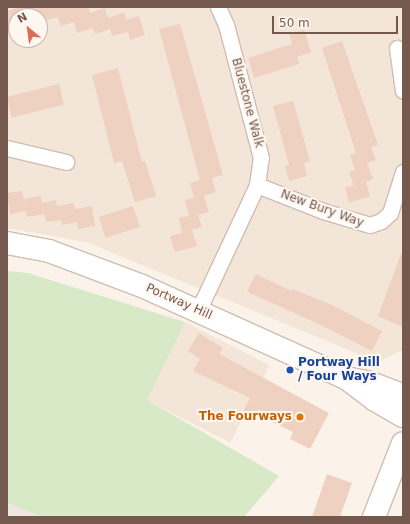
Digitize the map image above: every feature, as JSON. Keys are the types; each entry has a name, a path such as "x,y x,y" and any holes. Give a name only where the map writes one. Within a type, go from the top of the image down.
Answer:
{"street":[{"name":"Bluestone Walk","path":"199,310 257,185 261,158 226,25 218,7"},
{"path":"397,48 403,91"},
{"path":"7,148 66,162"},
{"name":"New Bury Way","path":"257,185 323,211 370,226 381,221 390,213 403,172"},
{"name":"Portway Hill","path":"7,243 49,251 199,310 283,351 346,378 371,383 403,394"},
{"name":"Portway Hill","path":"346,378 375,400 403,416"},
{"path":"374,517 399,463"}],"shaded area":[{"path":"7,7 403,7 403,350 378,362 86,242 7,228"},
{"path":"185,322 270,365 230,443 146,400"},
{"path":"7,503 42,517 7,517"}],"green space":[{"path":"7,271 28,273 185,322 147,400 279,476 244,517 42,517 7,503"}],"building":[{"path":"88,7 90,13 105,8 108,18 124,12 126,20 139,16 145,35 130,40 128,32 112,36 110,29 95,34 93,28 77,33 74,22 61,26 58,17 48,20 48,8 17,8"},
{"path":"7,11 8,11 7,33"},
{"path":"180,24 223,175 212,178 216,192 204,196 209,212 198,215 202,227 192,230 197,246 175,252 170,236 182,233 179,218 189,216 185,200 194,198 190,183 200,180 159,29"},
{"path":"304,30 311,52 297,57 299,64 254,78 248,58 292,44 289,35"},
{"path":"342,41 378,145 371,147 376,160 367,163 373,179 354,186 349,172 355,170 350,155 356,153 322,48"},
{"path":"118,68 142,162 145,161 156,196 135,202 122,161 114,163 92,75"},
{"path":"59,84 64,104 12,117 7,97"},
{"path":"293,101 310,161 304,163 307,176 289,181 285,166 289,165 273,106"},
{"path":"366,182 370,196 349,202 345,188"},
{"path":"22,191 26,210 24,199 41,196 44,214 27,217 26,211 10,214 7,193"},
{"path":"56,200 57,206 73,203 75,209 92,206 95,226 78,229 77,222 62,225 61,220 46,222 42,203"},
{"path":"133,206 140,227 106,238 99,217"},
{"path":"401,254 403,254 403,327 378,316"},
{"path":"256,274 291,291 292,289 332,305 382,331 372,351 321,325 247,292"},
{"path":"199,333 223,348 219,354 329,413 310,449 290,439 293,432 258,415 254,423 241,416 250,398 193,371 200,359 188,351"},
{"path":"327,474 352,483 340,517 312,517"}],"place":[{"name":"Portway Hill / Four Ways","path":"290,370"},
{"name":"The Fourways","path":"300,417"}]}
